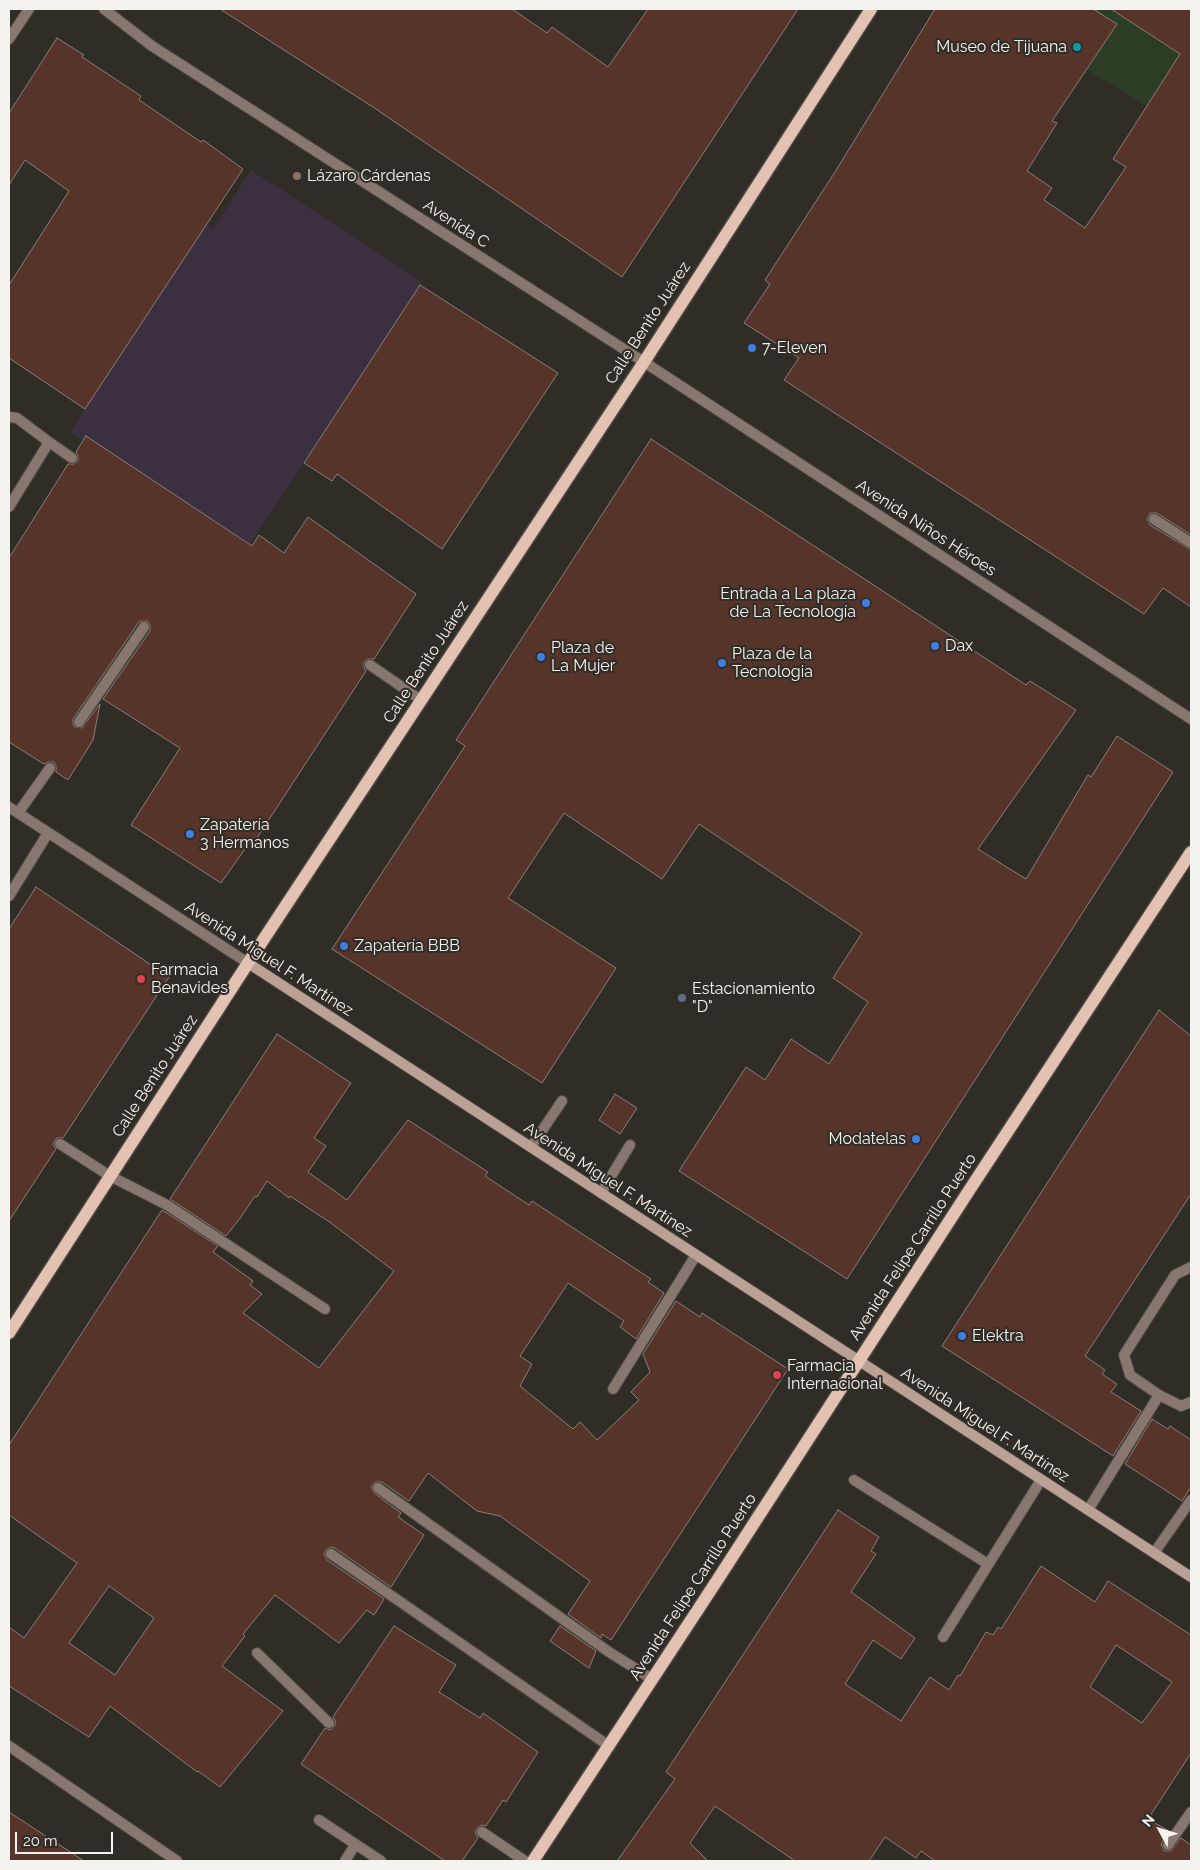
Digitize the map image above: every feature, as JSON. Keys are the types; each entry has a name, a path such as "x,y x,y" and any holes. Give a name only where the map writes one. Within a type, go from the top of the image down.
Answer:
{"main road":[{"name":"Calle Benito Juárez","path":"9,1333 248,963 644,362 871,9"},
{"name":"Avenida Felipe Carrillo Puerto","path":"533,1861 1191,852"},
{"name":"Avenida Miguel F. Martínez","path":"248,963 1191,1577"}],"street":[{"path":"9,39 29,9"},
{"name":"Avenida C","path":"104,9 152,46 644,362"},
{"name":"Avenida Niños Héroes","path":"644,362 1191,719"},
{"path":"9,417 17,418 72,458"},
{"path":"9,507 49,442"},
{"path":"1154,519 1191,543"},
{"path":"80,722 144,628"},
{"path":"370,664 421,700"},
{"path":"18,813 50,768"},
{"name":"Avenida Miguel F. Martínez","path":"9,807 248,963"},
{"path":"9,896 48,833"},
{"path":"530,1147 562,1101"},
{"path":"60,1144 110,1176 167,1205 325,1310"},
{"path":"601,1193 630,1146"},
{"path":"613,1388 696,1255"},
{"path":"1191,1267 1175,1274 1124,1355 1130,1375 1159,1395 1182,1406 1191,1402"},
{"path":"1088,1510 1159,1395"},
{"path":"854,1480 988,1564"},
{"path":"943,1637 1041,1480"},
{"path":"378,1488 609,1652 652,1679"},
{"path":"1154,1553 1191,1500"},
{"path":"331,1554 609,1746"},
{"path":"257,1653 329,1723"},
{"path":"9,1746 177,1861"},
{"path":"1168,1845 1191,1812"},
{"path":"319,1820 381,1861"},
{"path":"482,1832 525,1861"},
{"path":"345,1861 355,1845"}],"shaded area":[{"path":"251,170 422,282 248,547 70,432 205,225 213,229"}],"green space":[{"path":"1093,9 1135,9 1128,20 1180,54 1147,106 1087,70 1117,24"}],"building":[{"path":"220,9 512,9 547,33 552,27 608,67 648,9 798,9 622,277 373,107"},
{"path":"935,9 1093,9 1117,24 1052,121 1057,123 1027,171 1052,188 1044,200 1085,228 1126,167 1113,159 1180,54 1111,9 1191,9 1191,535 1157,513 1150,513 1147,519 1150,525 1191,550 1191,607 1163,588 1144,614 784,380 799,358 744,323 770,284 765,280 835,172"},
{"path":"57,38 141,96 139,100 201,142 203,140 243,169 85,409 9,358 9,285 69,191 25,160 9,185 9,113"},
{"path":"420,285 558,373 442,549 337,474 332,481 304,463"},
{"path":"86,436 252,546 259,535 284,553 308,517 416,594 374,659 368,659 364,662 366,671 253,844 250,842 221,883 131,825 180,748 103,699 150,631 150,624 147,621 138,623 73,719 75,727 82,728 100,704 93,740 68,780 56,772 54,762 44,764 9,742 9,558 68,464 74,464 78,461 76,452"},
{"path":"651,439 1026,685 1030,681 1076,710 978,849 1026,879 1088,775 1091,777 1117,736 1173,772 847,1279 679,1171 746,1067 765,1080 791,1039 829,1064 868,1002 833,978 862,933 699,824 662,879 564,813 508,898 616,968 542,1083 332,949 465,746 456,740"},
{"path":"36,887 169,977 63,1138 55,1140 53,1144 56,1149 9,1221 9,929"},
{"path":"1159,1010 1191,1036 1191,1194 1085,1356 1105,1370 1102,1374 1117,1384 1111,1392 1141,1411 1113,1456 942,1346"},
{"path":"277,1034 351,1083 314,1138 326,1146 308,1172 347,1200 408,1120 488,1172 485,1176 529,1205 532,1201 651,1279 648,1282 664,1293 636,1339 620,1327 624,1321 568,1283 520,1356 532,1364 520,1386 573,1429 580,1422 597,1440 639,1400 631,1392 650,1372 643,1354 676,1301 700,1317 702,1313 788,1369 611,1640 602,1634 601,1638 568,1614 590,1581 500,1516 477,1511 428,1473 409,1501 382,1482 375,1482 371,1487 374,1493 401,1513 398,1517 424,1535 391,1587 335,1548 331,1547 326,1550 324,1554 327,1560 384,1599 374,1615 367,1610 339,1643 275,1595 243,1634 245,1636 222,1666 283,1711 220,1787 197,1772 110,1706 89,1737 9,1686 9,1627 24,1638 77,1563 9,1515 9,1445 162,1210 218,1246 213,1252 253,1281 250,1285 262,1294 243,1313 319,1368 394,1271 331,1223 290,1196 289,1198 267,1181 257,1197 255,1196 226,1236 170,1199","holes":["109,1586 154,1618 115,1675 69,1643"]},
{"path":"615,1094 637,1108 620,1134 599,1120"},
{"path":"1152,1419 1168,1429 1170,1426 1191,1440 1191,1487 1182,1501 1125,1464"},
{"path":"838,1510 879,1537 871,1551 876,1554 851,1592 915,1638 901,1659 873,1640 845,1684 901,1721 930,1677 949,1690 958,1675 960,1676 986,1632 993,1635 998,1627 1001,1629 1041,1566 1095,1602 1108,1581 1191,1635 1191,1753 1148,1819 1169,1831 1161,1844 1164,1851 1171,1851 1181,1838 1191,1845 1191,1861 935,1861 921,1851 916,1858 885,1837 869,1861 795,1861 715,1806 690,1843 708,1861 617,1861 675,1779 666,1772","holes":["1116,1645 1172,1682 1142,1723 1090,1687"]},
{"path":"394,1626 456,1665 439,1692 480,1718 483,1713 538,1752 506,1802 503,1800 486,1826 482,1825 477,1828 475,1832 478,1838 462,1861 445,1861 301,1764 325,1728 330,1730 334,1727 336,1722 333,1717"},
{"path":"560,1626 596,1651 589,1668 550,1641"},
{"path":"9,1812 38,1831 84,1861 9,1861"}],"place":[{"name":"Museo de Tijuana","path":"1077,47"},
{"name":"Lázaro Cárdenas","path":"297,176"},
{"name":"7-Eleven","path":"752,348"},
{"name":"Entrada a La plaza de La Tecnología","path":"866,603"},
{"name":"Dax","path":"935,646"},
{"name":"Plaza de La Mujer","path":"541,657"},
{"name":"Plaza de la Tecnologia","path":"722,663"},
{"name":"Zapatería 3 Hermanos","path":"190,834"},
{"name":"Zapatería BBB","path":"344,946"},
{"name":"Farmacia Benavides","path":"141,979"},
{"name":"Estacionamiento \"D\"","path":"682,998"},
{"name":"Modatelas","path":"916,1139"},
{"name":"Elektra","path":"962,1336"},
{"name":"Farmacia Internacional","path":"777,1375"}]}
